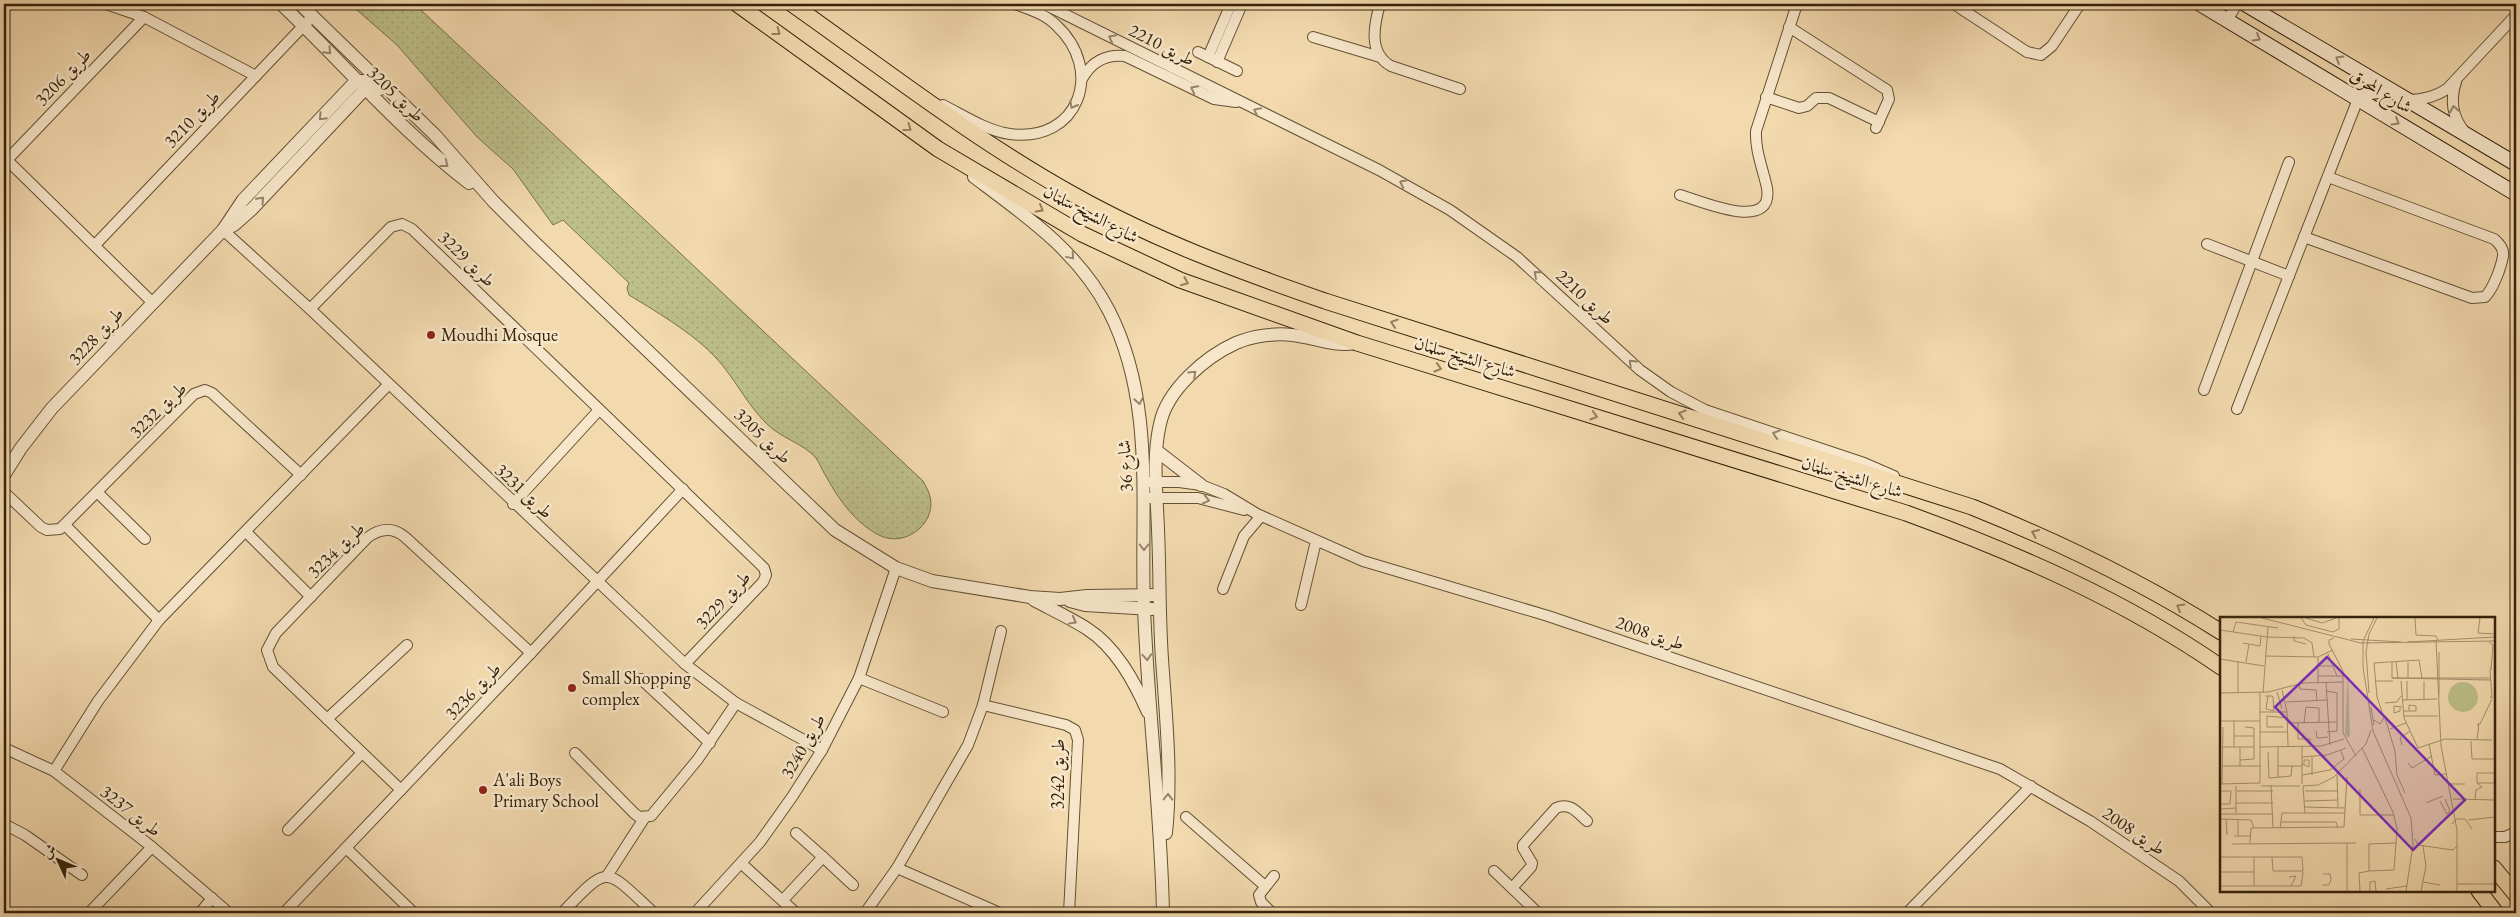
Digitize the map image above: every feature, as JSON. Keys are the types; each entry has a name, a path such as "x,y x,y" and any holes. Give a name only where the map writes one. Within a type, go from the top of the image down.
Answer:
{"main road":[{"name":"شارع الشيخ سلمان","path":"737,4 938,150 1082,234 1180,280 1357,343 1906,513 1987,542 2062,576 2136,614 2220,666"},
{"name":"شارع الشيخ سلمان","path":"792,4 989,142 1074,195 1167,243 1241,272 1353,310 1972,507 2075,550 2141,584 2220,631"},
{"name":"شارع المحرق","path":"2200,4 2516,194"},
{"name":"شارع المحرق","path":"2245,4 2516,164"},
{"path":"2358,99 2370,92 2390,90"},
{"path":"2495,869 2516,895"},
{"path":"2480,892 2496,913"}],"street":[{"path":"106,4 144,16 256,76"},
{"name":"طريق 3205","path":"281,4 435,157 493,202"},
{"name":"طريق 3205","path":"300,4 435,135 493,202 835,530 896,568 932,581 1030,597 1060,599 1087,596 1144,602"},
{"name":"طريق 2210","path":"920,94 996,131 1013,134 1031,134 1048,129 1063,120 1073,108 1079,94 1082,79 1081,63 1071,42 1060,30 1037,13 1015,4"},
{"name":"طريق 2210","path":"1044,4 1415,189 1484,232 1547,284 1640,370 1688,402 1705,410 1864,463 1920,489"},
{"path":"1227,27 1231,4"},
{"path":"1213,59 1227,27 1242,4"},
{"path":"1380,4 1374,36 1380,57"},
{"path":"1680,195 1748,214 1760,208 1767,197 1757,150 1756,131 1797,4"},
{"path":"1954,4 2027,52 2041,55 2052,46 2080,4"},
{"path":"2227,20 2237,4"},
{"path":"2408,100 2422,100 2448,89 2516,15"},
{"name":"طريق 3206","path":"5,158 144,16"},
{"name":"طريق 3210","path":"95,245 314,16"},
{"path":"1766,97 1799,108 1806,106 1816,98 1825,97 1878,125 1889,96 1885,88 1790,27"},
{"path":"1313,37 1380,57 1390,66 1460,89"},
{"path":"1198,52 1237,71"},
{"name":"طريق 2210","path":"1082,79 1089,68 1100,60 1112,56 1125,56 1214,99 1240,102"},
{"path":"362,64 366,72 363,84 401,103"},
{"path":"2457,78 2452,93 2452,109 2458,124 2468,136"},
{"name":"طريق 3228","path":"4,475 21,448 52,408 223,230 243,200 363,84"},
{"path":"2237,409 2358,99"},
{"name":"شارع 36","path":"938,150 1064,248 1088,276 1109,311 1134,377 1140,410 1144,498 1144,602 1162,863 1163,913"},
{"path":"5,158 152,302"},
{"path":"2204,390 2289,162"},
{"path":"2304,237 2472,298 2485,297 2490,290 2503,256 2501,246 2494,239 2328,177"},
{"name":"طريق 3229","path":"310,309 391,227 398,224 406,224 683,488 764,568 766,575 763,582 685,664"},
{"name":"طريق 3231","path":"223,230 310,309 513,504 685,664 736,703 822,750"},
{"path":"2207,244 2289,276"},
{"name":"شارع 36","path":"1162,863 1168,812 1168,762 1159,609 1157,451 1160,424 1171,400 1191,376 1224,350 1250,339 1292,335 1340,345 1357,343"},
{"path":"54,771 98,701 159,620 388,385"},
{"name":"طريق 3232","path":"66,526 194,394 201,390 212,393 301,475"},
{"path":"513,504 599,410"},
{"path":"1157,451 1201,485"},
{"name":"طريق 2008","path":"1143,482 1201,485 1224,494 1259,515 1363,561 1548,616 2000,769 2090,820 2179,881 2211,913"},
{"name":"طريق 3236","path":"284,913 531,653 683,488"},
{"path":"4,492 47,530 54,531 66,526 159,620"},
{"path":"98,493 145,539"},
{"name":"طريق 2008","path":"1144,498 1198,498 1259,515"},
{"path":"1223,589 1244,536 1259,515"},
{"name":"طريق 3234","path":"400,790 273,667 267,656 271,638 367,538 379,531 392,530 405,537 531,653"},
{"path":"246,532 311,597"},
{"path":"1301,605 1316,541"},
{"name":"طريق 3240","path":"695,913 742,864 787,805 822,750 859,678 896,568"},
{"path":"1144,602 1159,595"},
{"path":"1030,597 1086,628 1103,641 1121,662 1138,690 1151,720"},
{"path":"1144,602 1159,609"},
{"path":"865,913 897,868 968,745 983,705 1001,630"},
{"path":"327,719 407,645"},
{"path":"859,678 943,712"},
{"path":"641,679 710,743"},
{"path":"607,876 645,817 656,811 710,743 736,703"},
{"name":"طريق 3242","path":"983,705 1066,725 1074,730 1078,740 1069,913"},
{"name":"طريق 3237","path":"4,748 54,771 152,847 229,913"},
{"path":"288,830 362,753"},
{"path":"575,753 634,813 645,817"},
{"path":"1907,913 2031,786"},
{"path":"1512,888 1531,867 1532,863 1522,848 1523,845 1556,808 1564,804 1570,806 1587,821"},
{"path":"1186,817 1266,886"},
{"path":"4,824 25,835 82,875"},
{"path":"2495,837 2505,837 2516,832"},
{"path":"796,833 853,884"},
{"path":"89,913 152,847"},
{"path":"346,848 414,913"},
{"path":"783,900 823,857"},
{"path":"742,864 796,913"},
{"path":"897,868 1000,913"},
{"path":"1494,871 1538,913"},
{"path":"562,913 592,881 607,876 618,879 654,913"},
{"path":"1272,913 1259,899 1261,891 1274,876"},
{"path":"200,913 212,898"}],"green space":[{"path":"350,4 414,4 421,10 923,481 929,494 931,507 928,517 920,528 902,538 888,538 872,531 857,519 837,495 816,458 805,448 778,433 766,423 754,410 723,366 703,345 654,310 629,295 627,288 629,283 563,220 553,225 513,169 477,137 397,45"}],"place":[{"name":"Moudhi Mosque","path":"431,335"},
{"name":"Small Shopping complex","path":"572,688"},
{"name":"A'ali Boys Primary School","path":"483,790"}]}
